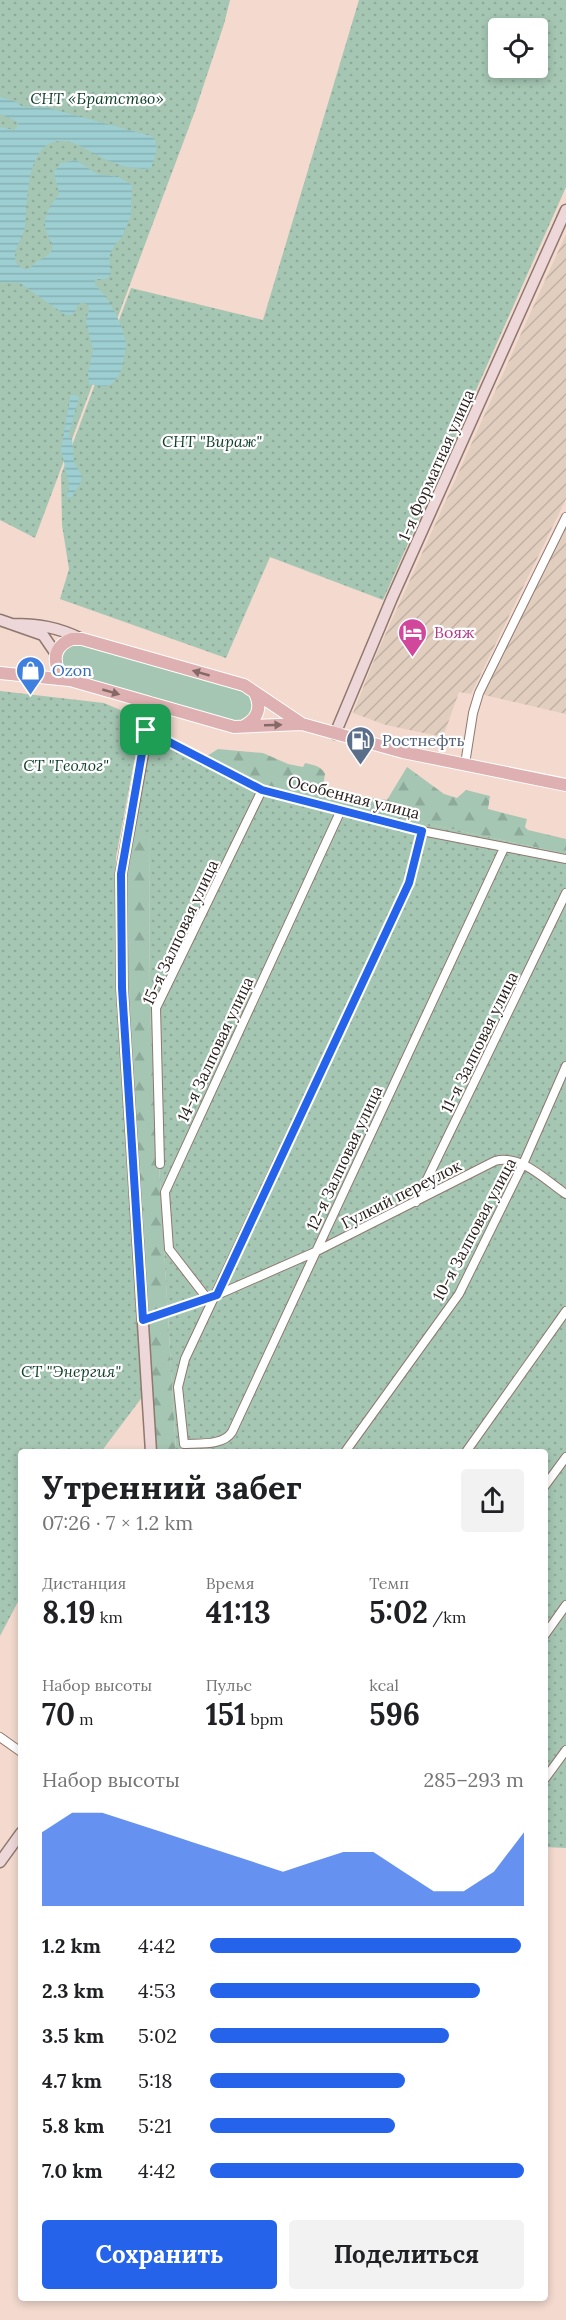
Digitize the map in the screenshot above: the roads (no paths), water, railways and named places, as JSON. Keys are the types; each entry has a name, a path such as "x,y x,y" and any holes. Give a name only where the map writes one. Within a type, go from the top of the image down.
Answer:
{"main road":[{"path":"30,675 43,668 56,656 66,641 82,639 244,685 302,724 335,734 403,752 566,785"},
{"path":"56,656 56,665 60,674 70,680"},
{"path":"0,673 70,680 234,727 302,724"},
{"path":"244,726 253,720 259,710 255,693"}],"street":[{"name":"1-я Форматная улица","path":"335,734 392,598 566,210"},
{"path":"465,764 478,693 566,517"},
{"path":"0,620 43,635 56,656"},
{"path":"11,624 36,624 63,630 82,639"},
{"path":"151,1449 122,988 121,874 152,703"},
{"name":"Особенная улица","path":"146,730 262,790 422,831 566,859"},
{"name":"15-я Залповая улица","path":"160,1164 156,1008 262,790"},
{"name":"14-я Залповая улица","path":"206,1297 169,1249 165,1192 340,810"},
{"path":"217,1295 409,883 422,831"},
{"name":"12-я Залповая улица","path":"217,1295 185,1359 178,1387 184,1444 220,1441 228,1438 504,848"},
{"name":"11-я Залповая улица","path":"416,1203 566,893"},
{"name":"10-я Залповая улица","path":"347,1449 459,1294 523,1164 566,1066"},
{"name":"Гулкий переулок","path":"143,1320 217,1295 315,1252 416,1203 495,1161 507,1158 523,1164 566,1194"},
{"path":"468,1449 566,1311"},
{"path":"548,1482 566,1457"},
{"path":"548,1630 566,1605"},
{"path":"0,1737 18,1750"},
{"path":"548,1775 566,1750"},
{"path":"0,1862 18,1837"}],"water":[{"path":"0,97 14,101 23,107 45,107 155,139 156,150 151,168 144,169 116,163 66,141 54,142 45,147 33,166 24,230 15,254 17,264 25,270 51,251 52,243 46,230 45,220 59,194 54,172 61,163 76,160 97,174 119,177 132,185 131,215 122,237 114,246 109,257 111,274 107,279 95,279 95,285 115,312 126,346 119,374 107,386 89,384 88,373 93,350 86,321 88,305 82,302 77,306 75,312 70,315 64,314 20,283 0,282 0,127 14,130 19,124 0,114"},
{"path":"71,394 79,397 68,437 72,438 74,462 82,476 80,484 70,499 67,497 69,485 61,449"}],"place":[{"name":"Вояж","path":"413,658"},
{"name":"Ozon","path":"31,696"},
{"name":"Ростнефть","path":"361,766"}],"park label":[{"name":"СНТ «Братство»","path":"97,98"},
{"name":"СНТ \"Вираж\"","path":"212,441"},
{"name":"СТ \"Геолог\"","path":"66,765"},
{"name":"СТ \"Энергия\"","path":"71,1371"}]}
